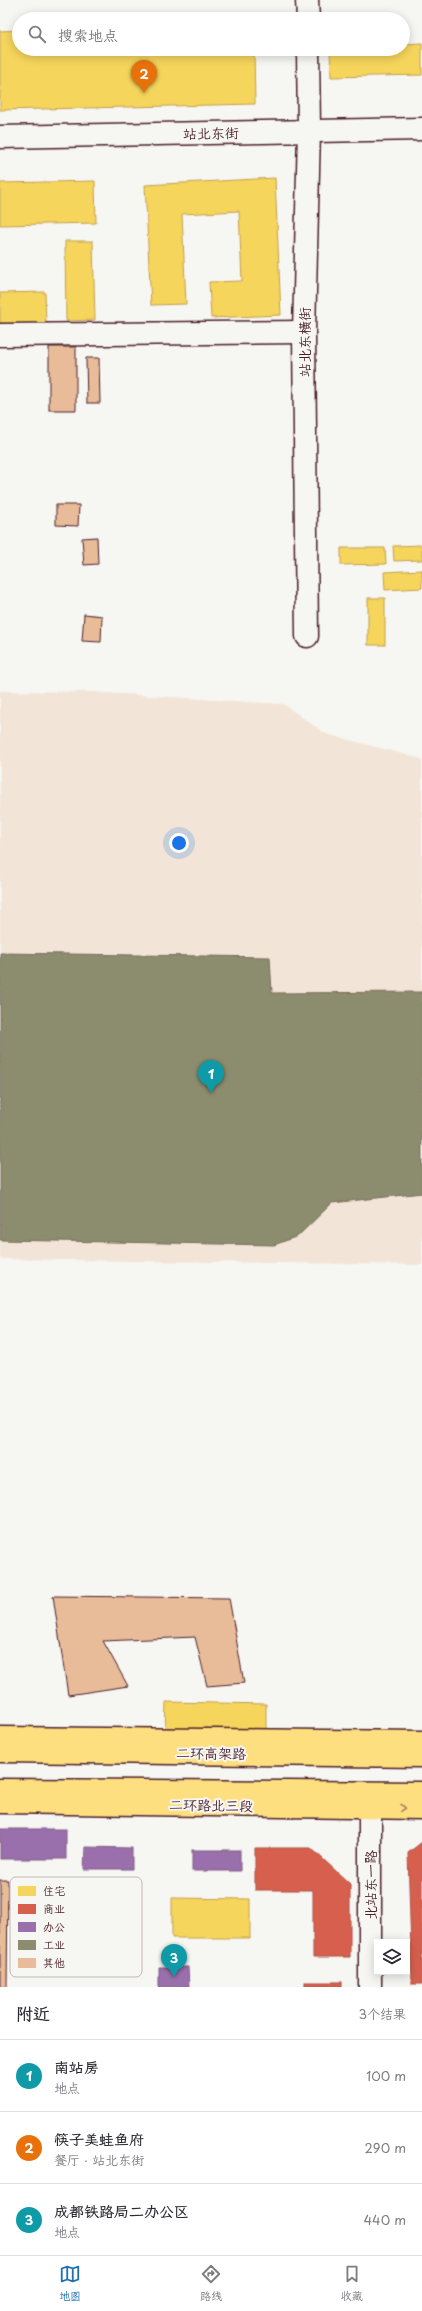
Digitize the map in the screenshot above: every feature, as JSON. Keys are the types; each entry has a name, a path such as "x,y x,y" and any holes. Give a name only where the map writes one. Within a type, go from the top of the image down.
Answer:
{"main road":[{"path":"0,1738 422,1742"},
{"name":"二环高架路","path":"0,1751 422,1756"},
{"path":"0,1790 422,1794"},
{"name":"二环路北三段","path":"0,1802 422,1808"}],"street":[{"path":"307,0 308,12"},
{"name":"站北东横街","path":"307,636 304,332 309,131 308,56"},
{"name":"站北东街","path":"0,137 422,128"},
{"path":"0,335 304,332"},
{"name":"北站东一路","path":"370,1807 370,1987"}],"shaded area":[{"path":"0,691 91,692 283,704 326,734 422,759 422,1265 0,1259"}],"building: 住宅":[{"path":"12,30 12,56 254,56 255,104 0,110 0,31"},
{"path":"422,43 422,75 331,77 330,56 410,56 410,44"},
{"path":"275,178 281,315 211,318 209,282 242,281 239,211 182,214 186,304 151,305 145,185"},
{"path":"95,181 96,223 0,225 0,183"},
{"path":"65,241 93,241 95,320 66,321"},
{"path":"45,292 46,323 0,325 0,293"},
{"path":"422,545 422,560 394,561 393,546"},
{"path":"341,548 385,548 386,564 341,565"},
{"path":"422,570 422,588 385,590 384,572"},
{"path":"368,598 385,598 385,645 368,645"},
{"path":"166,1702 266,1704 266,1731 165,1729"},
{"path":"172,1898 250,1899 250,1938 172,1938"}],"building: 商业":[{"path":"422,1842 422,1984 412,1984 408,1853"},
{"path":"255,1848 311,1848 350,1884 350,1957 313,1957 313,1890 255,1890"},
{"path":"305,1982 342,1982 342,1987 305,1987"}],"building: 办公":[{"path":"0,1829 66,1829 66,1859 0,1859"},
{"path":"85,1847 132,1848 132,1869 84,1869"},
{"path":"192,1850 240,1850 240,1871 192,1871"},
{"path":"159,1967 188,1967 189,1987 159,1987"}],"building: 工业":[{"path":"0,953 270,957 272,993 422,992 422,1193 332,1203 298,1236 274,1245 0,1240"}],"building: 其他":[{"path":"49,347 76,347 76,410 49,410"},
{"path":"86,358 99,358 100,403 87,403"},
{"path":"56,505 79,505 78,526 56,525"},
{"path":"97,537 98,564 84,565 82,538"},
{"path":"84,614 102,616 101,642 82,641"},
{"path":"53,1596 229,1598 244,1683 207,1686 195,1637 103,1641 128,1686 68,1695"},
{"path":"0,1880 8,1880 7,1987 0,1987"}],"place":[{"name":"筷子美蛙鱼府","path":"144,93"},
{"name":"南站房","path":"211,1093"},
{"name":"成都铁路局二办公区","path":"174,1977"}]}
